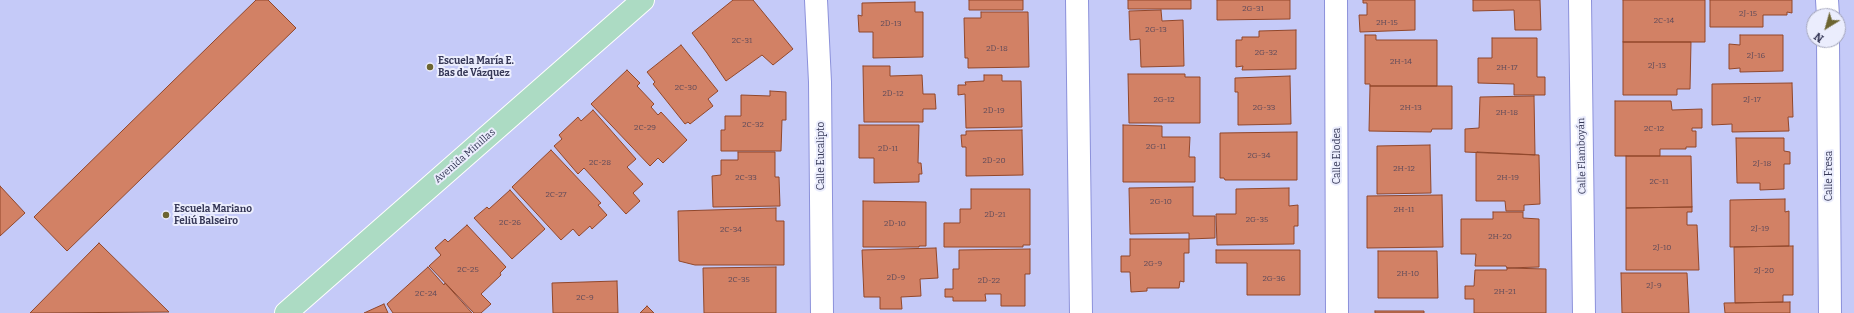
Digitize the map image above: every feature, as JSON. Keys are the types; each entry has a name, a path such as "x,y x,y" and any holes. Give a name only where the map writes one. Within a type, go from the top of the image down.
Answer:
{"main road":[{"name":"Avenida Minillas","path":"286,313 643,0"}],"street":[{"name":"Calle Eucalipto","path":"816,0 820,82 822,313"},
{"path":"1077,0 1081,313"},
{"name":"Calle Elodea","path":"1336,0 1338,313"},
{"name":"Calle Flamboyán","path":"1580,0 1584,313"},
{"name":"Calle Fresa","path":"1828,48 1830,313"}],"building":[{"path":"256,0 268,0 296,28 67,251 34,217"},
{"path":"733,0 753,0 793,49 773,65 762,55 726,81 692,33"},
{"path":"969,0 1023,0 1023,10 969,10"},
{"path":"1128,0 1191,0 1191,9 1128,9"},
{"path":"1217,0 1290,0 1290,19 1217,20"},
{"path":"1363,0 1415,0 1415,30 1360,32 1359,15 1367,15 1367,3 1363,3"},
{"path":"1473,0 1540,0 1541,30 1515,30 1514,10 1473,11"},
{"path":"1623,0 1705,0 1705,42 1623,42"},
{"path":"1710,0 1792,0 1792,13 1787,12 1787,15 1763,15 1763,27 1710,27"},
{"path":"915,2 915,12 923,12 923,57 873,58 873,32 859,32 858,15 862,16 862,3"},
{"path":"1161,10 1162,21 1183,20 1184,66 1141,67 1140,39 1130,40 1129,11"},
{"path":"981,12 1028,12 1029,67 968,68 968,58 965,58 964,18 981,18"},
{"path":"1296,30 1296,69 1242,70 1243,66 1236,67 1236,40 1242,40 1242,37 1259,37 1259,31"},
{"path":"1365,35 1376,35 1376,40 1437,40 1437,86 1370,86 1370,84 1365,84"},
{"path":"1740,35 1783,35 1783,71 1740,72 1740,68 1729,69 1729,44 1740,45"},
{"path":"1492,38 1537,38 1537,77 1545,77 1545,95 1514,95 1514,84 1478,83 1478,58 1492,58"},
{"path":"1623,42 1691,42 1690,89 1677,89 1677,95 1623,95"},
{"path":"681,45 718,91 708,99 713,106 690,124 688,122 685,124 653,84 655,82 647,72"},
{"path":"863,66 890,66 890,76 922,75 923,94 935,94 936,109 923,109 923,122 864,122"},
{"path":"627,70 640,83 637,86 654,104 651,107 658,115 661,112 687,140 663,163 658,158 650,166 591,104"},
{"path":"1128,74 1185,74 1185,77 1200,77 1200,123 1129,123"},
{"path":"984,75 1002,75 1002,81 1021,81 1022,127 966,128 965,94 958,95 958,85 966,85 965,82 984,81"},
{"path":"1290,76 1291,124 1238,125 1238,92 1235,92 1235,78"},
{"path":"1792,83 1793,117 1788,117 1789,131 1732,132 1732,124 1712,125 1712,84"},
{"path":"1370,86 1452,86 1452,129 1432,129 1431,132 1369,131"},
{"path":"770,91 786,92 786,120 782,120 781,151 721,151 721,130 725,130 725,116 741,116 741,95 770,96"},
{"path":"1534,96 1535,155 1465,152 1465,129 1479,128 1480,97"},
{"path":"1615,101 1671,101 1672,110 1702,109 1702,128 1692,128 1692,131 1696,131 1696,147 1686,147 1686,149 1660,149 1660,156 1615,156"},
{"path":"593,110 636,159 627,167 643,184 633,193 640,201 626,214 584,168 578,174 554,146 562,139 559,135 578,117 581,121"},
{"path":"859,125 919,125 918,163 921,163 922,174 919,174 919,182 874,183 874,158 859,158"},
{"path":"1123,125 1162,126 1162,137 1190,137 1189,157 1195,157 1195,182 1123,182"},
{"path":"1022,130 1023,175 966,176 966,147 962,147 961,135 966,135 966,131"},
{"path":"1297,132 1297,180 1225,180 1224,178 1220,178 1220,133"},
{"path":"1736,138 1784,138 1784,151 1790,152 1790,164 1784,164 1784,189 1760,190 1760,183 1737,183"},
{"path":"1430,145 1431,193 1377,194 1377,146"},
{"path":"551,150 601,203 598,205 607,215 592,229 590,226 579,236 573,229 561,240 512,187"},
{"path":"738,152 775,152 775,177 779,177 780,206 713,207 712,176 721,175 721,160 738,160"},
{"path":"1477,152 1539,155 1540,204 1524,205 1524,211 1506,211 1505,201 1476,201"},
{"path":"1626,156 1691,156 1692,207 1626,208"},
{"path":"0,186 25,213 0,236"},
{"path":"1193,187 1193,216 1215,216 1215,238 1189,239 1189,233 1130,234 1129,188"},
{"path":"1289,188 1289,206 1298,205 1298,226 1294,226 1294,244 1217,245 1216,214 1236,214 1236,189"},
{"path":"971,189 1030,189 1030,245 1023,245 1023,247 944,247 944,223 960,223 960,209 971,209"},
{"path":"510,190 545,229 512,259 474,218 487,207 489,209"},
{"path":"1442,195 1443,247 1367,248 1367,196"},
{"path":"1785,199 1785,212 1789,211 1789,246 1730,247 1730,200"},
{"path":"863,201 926,202 926,246 863,247"},
{"path":"1692,207 1692,212 1687,212 1687,225 1697,225 1699,270 1626,270 1626,208"},
{"path":"776,208 776,221 784,221 784,265 695,265 679,261 678,211"},
{"path":"1493,212 1523,212 1523,218 1539,219 1539,267 1507,268 1506,266 1475,266 1476,254 1461,254 1461,219 1493,219"},
{"path":"467,225 506,267 500,273 501,275 481,294 491,304 481,313 474,313 429,266 441,255 435,248 445,239 448,242"},
{"path":"1130,239 1189,239 1189,253 1184,253 1184,282 1180,281 1179,288 1147,288 1147,291 1131,292 1130,272 1121,272 1121,256 1130,256"},
{"path":"99,243 169,312 30,313"},
{"path":"1793,246 1793,295 1783,295 1783,302 1735,303 1734,247"},
{"path":"936,248 938,278 920,279 921,296 901,297 902,309 880,309 880,297 864,297 862,250"},
{"path":"1030,249 1030,274 1025,274 1025,306 1001,306 1001,294 985,294 986,301 953,301 953,297 945,297 945,289 953,289 953,269 959,269 959,250"},
{"path":"1216,250 1300,250 1300,295 1247,295 1247,263 1216,263"},
{"path":"1378,251 1437,251 1438,298 1378,298"},
{"path":"428,267 444,285 445,283 472,313 393,313 387,304"},
{"path":"776,267 776,313 704,313 703,268"},
{"path":"1507,268 1546,269 1546,313 1474,313 1474,299 1465,299 1465,286 1474,286 1475,270 1507,270"},
{"path":"1621,273 1687,273 1689,313 1622,313"},
{"path":"617,281 618,313 553,313 552,283"},
{"path":"1790,302 1790,313 1725,313 1724,303"},
{"path":"384,304 388,313 364,313"},
{"path":"647,306 654,313 640,313"},
{"path":"1375,311 1424,311 1424,313 1375,313"}],"place":[{"name":"Escuela María E. Bas de Vázquez","path":"430,67"},
{"name":"Escuela Mariano Feliú Balseiro","path":"166,215"}]}
